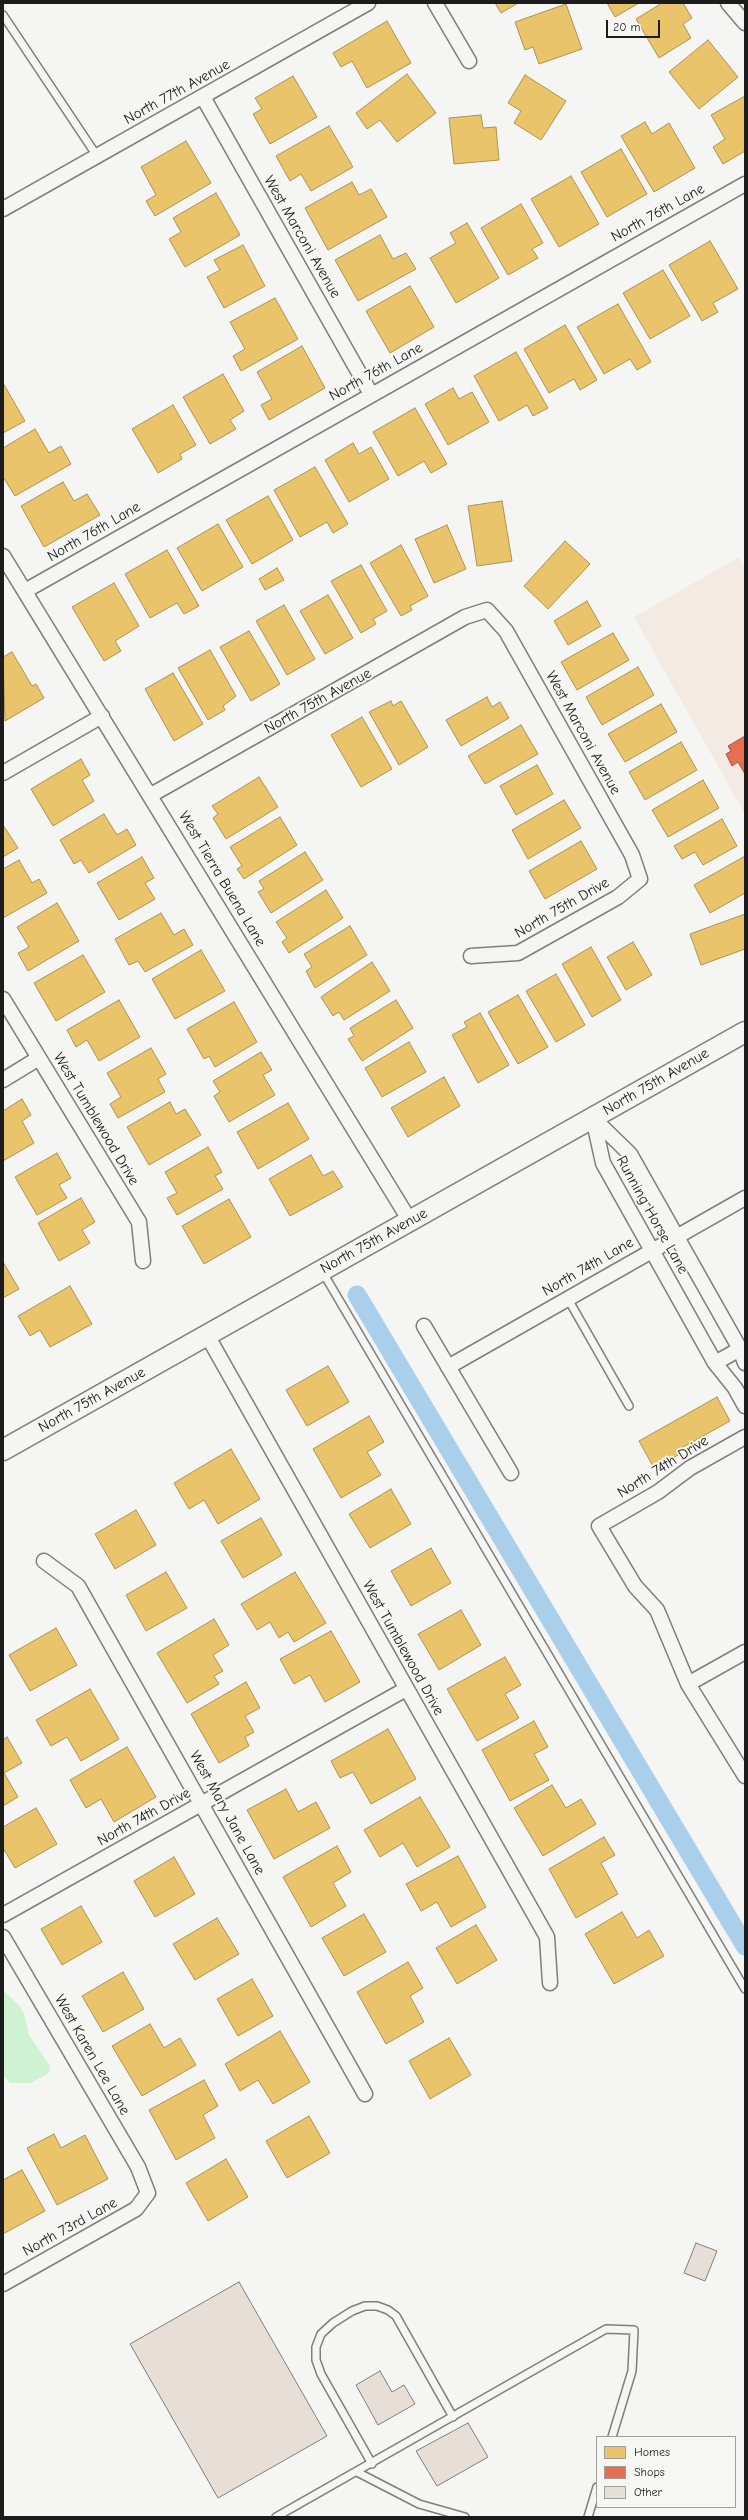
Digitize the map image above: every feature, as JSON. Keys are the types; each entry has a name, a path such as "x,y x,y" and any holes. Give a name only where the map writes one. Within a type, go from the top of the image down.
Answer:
{"main road":[{"name":"North 75th Avenue","path":"3,1450 745,1032"}],"street":[{"name":"North 77th Avenue","path":"3,210 203,98 368,3"},
{"path":"436,3 469,60"},
{"path":"728,3 745,23"},
{"name":"West Marconi Avenue","path":"203,98 371,394"},
{"name":"North 76th Lane","path":"25,591 371,394 745,184"},
{"name":"West Tierra Buena Lane","path":"3,556 151,795 410,1221"},
{"name":"West Marconi Avenue","path":"486,610 506,631 632,855 640,879"},
{"name":"North 75th Avenue","path":"151,795 465,617 486,610"},
{"path":"3,773 102,716"},
{"name":"North 75th Drive","path":"471,956 518,953 618,897 640,879"},
{"name":"West Tumblewood Drive","path":"3,999 139,1222 143,1261"},
{"path":"3,1080 39,1058"},
{"name":"Running Horse Lane","path":"593,1118 626,1148 740,1349 745,1363"},
{"name":"Running Horse Lane","path":"593,1118 602,1163 715,1363 735,1388 745,1406"},
{"name":"North 74th Lane","path":"448,1367 745,1198"},
{"path":"424,1326 511,1473"},
{"name":"West Tumblewood Drive","path":"207,1335 547,1937 550,1983"},
{"path":"715,1363 740,1349"},
{"name":"North 74th Drive","path":"688,1684 657,1610 635,1586 599,1526 658,1492 690,1468 745,1438"},
{"name":"West Mary Jane Lane","path":"44,1561 78,1586 203,1803 366,2094"},
{"path":"745,1652 688,1684 745,1776"},
{"name":"North 74th Drive","path":"3,1915 406,1689"},
{"name":"West Karen Lee Lane","path":"3,1937 138,2167 148,2193"},
{"name":"North 73rd Lane","path":"3,2284 136,2209 148,2193"}],"lane":[{"path":"3,15 97,156"},
{"path":"322,1270 745,1989"},
{"path":"568,1299 629,1406"},
{"path":"372,2464 321,2374 316,2360 316,2347 321,2334 333,2323 352,2311 365,2306 377,2306 388,2310 396,2316 453,2417"},
{"path":"276,2517 372,2464 606,2329 634,2330 632,2371 612,2436"},
{"path":"356,2472 419,2504 464,2517"},
{"path":"588,2517 596,2490"}],"shaded area":[{"path":"739,557 745,568 745,814 634,617"}],"green space":[{"path":"3,1990 19,2005 24,2014 29,2035 50,2066 49,2073 31,2083 10,2083 3,2075"}],"building: Homes":[{"path":"495,3 518,3 501,13"},
{"path":"607,3 639,3 615,17"},
{"path":"662,3 683,3 692,18 683,24 691,38 659,58 636,19"},
{"path":"566,4 582,49 539,64 533,47 525,50 515,22"},
{"path":"387,21 411,63 367,88 352,61 341,67 333,53"},
{"path":"708,40 738,77 699,109 669,72"},
{"path":"407,74 436,113 397,142 380,120 367,129 356,113"},
{"path":"525,75 566,101 541,140 514,123 521,111 508,103"},
{"path":"293,76 317,117 270,144 253,114 262,109 255,98"},
{"path":"745,96 745,151 723,164 713,147 725,139 711,115"},
{"path":"481,115 483,128 496,127 499,160 454,164 449,118"},
{"path":"645,122 652,134 669,123 695,168 654,192 621,136"},
{"path":"329,126 353,167 311,191 301,174 290,181 276,156"},
{"path":"186,141 211,183 155,216 146,201 156,195 141,167"},
{"path":"621,149 647,194 607,217 581,172"},
{"path":"571,176 599,224 559,247 531,199"},
{"path":"352,182 359,195 371,189 387,217 328,250 305,208"},
{"path":"216,193 240,235 185,267 169,239 181,232 173,218"},
{"path":"521,204 543,243 532,249 538,258 508,275 481,228"},
{"path":"467,223 499,278 456,303 430,258 456,243 450,233"},
{"path":"380,235 393,259 406,253 416,269 358,301 335,260"},
{"path":"710,241 738,289 713,303 718,312 702,321 669,265"},
{"path":"243,245 265,286 224,308 207,277 220,270 214,260"},
{"path":"663,270 690,316 650,339 623,293"},
{"path":"410,286 434,327 390,353 366,311"},
{"path":"275,298 298,339 241,371 233,356 245,349 230,322"},
{"path":"618,304 651,362 637,370 630,359 604,374 577,327"},
{"path":"565,325 597,380 580,390 574,379 549,393 524,349"},
{"path":"302,346 325,388 269,420 261,405 272,399 257,372"},
{"path":"516,352 548,408 533,416 527,405 499,421 474,376"},
{"path":"223,374 244,411 230,420 236,429 210,444 183,397"},
{"path":"3,383 25,421 3,433"},
{"path":"453,388 459,399 472,392 489,422 448,445 425,404"},
{"path":"173,405 196,445 180,454 182,459 158,473 132,429"},
{"path":"415,408 447,464 431,473 424,461 398,476 373,432"},
{"path":"35,429 49,453 61,446 71,464 15,496 3,477 3,448"},
{"path":"353,443 359,454 371,447 389,479 349,502 325,460"},
{"path":"315,467 348,524 333,533 327,522 300,537 274,490"},
{"path":"63,482 74,501 87,494 100,515 44,547 21,506"},
{"path":"268,496 293,540 252,564 226,520"},
{"path":"502,501 512,561 477,566 468,506"},
{"path":"218,524 243,567 202,591 177,548"},
{"path":"447,525 466,569 434,583 415,539"},
{"path":"565,541 590,564 548,609 524,586"},
{"path":"401,545 428,596 410,606 412,610 401,616 370,563"},
{"path":"167,550 199,606 184,614 177,603 150,618 125,574"},
{"path":"361,565 387,611 373,619 376,624 361,633 331,581"},
{"path":"277,568 284,580 265,590 259,579"},
{"path":"114,583 139,626 115,641 121,651 104,661 72,607"},
{"path":"328,595 353,638 325,654 300,611"},
{"path":"587,601 601,626 568,645 554,621"},
{"path":"284,605 315,659 287,675 256,621"},
{"path":"249,631 280,684 251,701 220,647"},
{"path":"613,633 629,660 577,690 561,662"},
{"path":"210,650 236,696 223,706 225,710 208,720 178,668"},
{"path":"12,652 32,686 36,684 44,698 5,721 3,657"},
{"path":"638,667 654,695 602,725 586,697"},
{"path":"173,673 203,724 174,741 145,689"},
{"path":"487,697 492,707 500,702 509,718 461,746 446,720"},
{"path":"391,701 393,706 401,701 428,747 399,765 369,712"},
{"path":"661,704 677,732 625,762 608,734"},
{"path":"362,717 392,769 361,787 331,735"},
{"path":"521,725 538,754 485,784 468,756"},
{"path":"681,742 697,770 645,800 629,772"},
{"path":"81,759 90,775 82,780 94,801 53,826 31,789"},
{"path":"537,765 553,794 516,815 500,786"},
{"path":"259,777 278,807 226,839 213,818 218,814 212,806"},
{"path":"703,780 719,808 668,837 652,810"},
{"path":"564,800 581,828 528,859 512,830"},
{"path":"104,814 117,835 127,829 136,845 89,873 81,860 74,864 60,840"},
{"path":"280,817 297,845 244,879 237,869 242,866 230,847"},
{"path":"722,819 737,846 703,865 695,852 682,859 674,846"},
{"path":"3,825 18,848 3,857"},
{"path":"581,841 597,869 545,899 529,871"},
{"path":"305,852 323,880 271,913 258,892 264,889 259,881"},
{"path":"745,856 745,893 710,913 694,885"},
{"path":"142,857 154,878 145,883 155,899 119,920 97,883"},
{"path":"19,860 32,883 39,879 47,893 3,918 3,869"},
{"path":"326,890 343,918 289,953 282,942 287,938 276,922"},
{"path":"57,903 79,941 28,971 18,953 29,947 17,927"},
{"path":"161,913 174,935 184,929 193,945 145,972 138,961 129,965 115,939"},
{"path":"745,914 745,949 701,965 690,934"},
{"path":"350,926 367,955 315,988 306,971 312,967 304,954"},
{"path":"633,942 652,975 626,990 607,957"},
{"path":"591,947 621,1000 592,1017 562,964"},
{"path":"201,950 225,991 175,1019 152,979"},
{"path":"83,955 105,992 56,1021 34,983"},
{"path":"372,962 390,991 344,1020 339,1012 333,1016 321,997"},
{"path":"556,974 585,1025 556,1042 526,991"},
{"path":"518,995 548,1047 518,1064 488,1012"},
{"path":"119,1000 140,1037 99,1061 87,1040 76,1047 67,1030"},
{"path":"396,1000 413,1028 362,1061 348,1039 354,1036 350,1028"},
{"path":"234,1002 257,1042 215,1067 209,1056 204,1059 187,1029"},
{"path":"480,1013 509,1065 478,1083 452,1035 467,1027 464,1022"},
{"path":"409,1042 426,1072 382,1097 365,1068"},
{"path":"151,1048 166,1074 158,1079 165,1092 118,1118 110,1104 121,1097 107,1073"},
{"path":"261,1052 272,1070 263,1075 275,1095 229,1122 214,1096 220,1092 213,1081"},
{"path":"444,1077 460,1106 408,1137 391,1108"},
{"path":"22,1099 31,1115 22,1121 34,1143 3,1161 3,1111"},
{"path":"170,1102 176,1114 185,1109 201,1135 149,1165 127,1127"},
{"path":"288,1103 309,1139 258,1169 237,1132"},
{"path":"208,1147 222,1172 215,1176 223,1189 177,1215 167,1198 177,1193 165,1172"},
{"path":"57,1153 71,1178 59,1185 67,1198 37,1215 15,1177"},
{"path":"311,1155 323,1176 333,1171 343,1187 290,1216 269,1179"},
{"path":"81,1198 95,1222 82,1230 90,1243 59,1261 38,1223"},
{"path":"229,1199 251,1237 204,1264 182,1226"},
{"path":"3,1262 19,1289 3,1298"},
{"path":"70,1286 92,1324 50,1347 40,1330 30,1336 18,1316"},
{"path":"328,1366 349,1402 307,1426 286,1390"},
{"path":"717,1397 730,1421 676,1451 678,1455 654,1468 639,1441"},
{"path":"369,1416 384,1442 367,1452 381,1475 341,1498 313,1449"},
{"path":"231,1449 260,1499 218,1524 204,1500 189,1509 174,1483"},
{"path":"391,1489 411,1524 370,1548 349,1514"},
{"path":"136,1510 156,1545 115,1569 95,1534"},
{"path":"261,1518 282,1555 243,1578 221,1541"},
{"path":"431,1548 451,1583 411,1606 391,1571"},
{"path":"166,1572 187,1608 146,1631 126,1595"},
{"path":"295,1572 326,1623 294,1642 288,1632 279,1638 270,1622 257,1630 241,1604"},
{"path":"461,1610 481,1645 439,1670 418,1634"},
{"path":"214,1619 229,1645 213,1655 223,1671 214,1676 219,1684 187,1703 157,1653"},
{"path":"56,1628 77,1665 30,1691 9,1655"},
{"path":"331,1631 360,1682 325,1702 310,1675 294,1684 280,1659"},
{"path":"505,1657 521,1685 505,1694 519,1718 477,1741 447,1689"},
{"path":"246,1682 260,1708 245,1716 254,1732 245,1737 249,1746 219,1763 191,1714"},
{"path":"90,1689 119,1739 81,1761 67,1737 51,1746 36,1720"},
{"path":"534,1721 548,1747 534,1754 549,1780 510,1801 482,1750"},
{"path":"388,1729 416,1779 371,1804 353,1772 340,1778 331,1761"},
{"path":"7,1737 22,1763 4,1773 18,1797 3,1806 3,1740"},
{"path":"127,1747 156,1797 114,1822 101,1799 86,1808 70,1780"},
{"path":"552,1785 566,1808 581,1799 596,1824 543,1856 514,1808"},
{"path":"286,1789 298,1812 316,1802 330,1828 274,1859 247,1810"},
{"path":"420,1797 450,1847 417,1867 403,1843 380,1857 364,1830"},
{"path":"36,1808 57,1844 15,1868 3,1848 3,1827"},
{"path":"604,1837 615,1855 601,1863 618,1894 576,1918 549,1869"},
{"path":"337,1846 351,1872 333,1883 346,1906 311,1927 283,1877"},
{"path":"458,1856 486,1907 451,1927 437,1902 421,1911 406,1884"},
{"path":"174,1857 195,1894 155,1917 134,1881"},
{"path":"81,1906 102,1942 62,1965 41,1929"},
{"path":"622,1912 637,1938 649,1930 664,1956 614,1984 585,1934"},
{"path":"364,1914 386,1952 344,1976 322,1938"},
{"path":"217,1918 239,1954 195,1980 173,1944"},
{"path":"476,1925 497,1960 457,1984 436,1948"},
{"path":"408,1962 423,1988 410,1996 424,2022 386,2044 357,1992"},
{"path":"123,1972 144,2009 103,2032 82,1996"},
{"path":"252,1979 273,2016 238,2036 217,1999"},
{"path":"150,2024 164,2048 180,2038 196,2065 142,2096 112,2046"},
{"path":"280,2031 310,2082 273,2104 258,2080 240,2091 225,2064"},
{"path":"449,2038 471,2075 430,2099 409,2061"},
{"path":"204,2080 218,2106 203,2115 215,2138 176,2160 149,2110"},
{"path":"309,2116 330,2153 287,2178 266,2141"},
{"path":"54,2134 61,2148 85,2135 108,2179 57,2205 27,2148"},
{"path":"226,2159 248,2197 208,2221 186,2183"},
{"path":"22,2170 45,2211 3,2234 3,2180"}],"building: Shops":[{"path":"745,736 745,774 738,762 732,766 726,754 731,751 728,746"}],"building: Other":[{"path":"696,2243 717,2251 705,2281 684,2273"},
{"path":"239,2282 327,2436 218,2498 130,2344"},
{"path":"380,2371 392,2392 404,2385 415,2404 378,2425 356,2385"},
{"path":"468,2423 488,2457 437,2486 416,2451"}],"waterway":[{"path":"357,1295 745,1946"}]}
